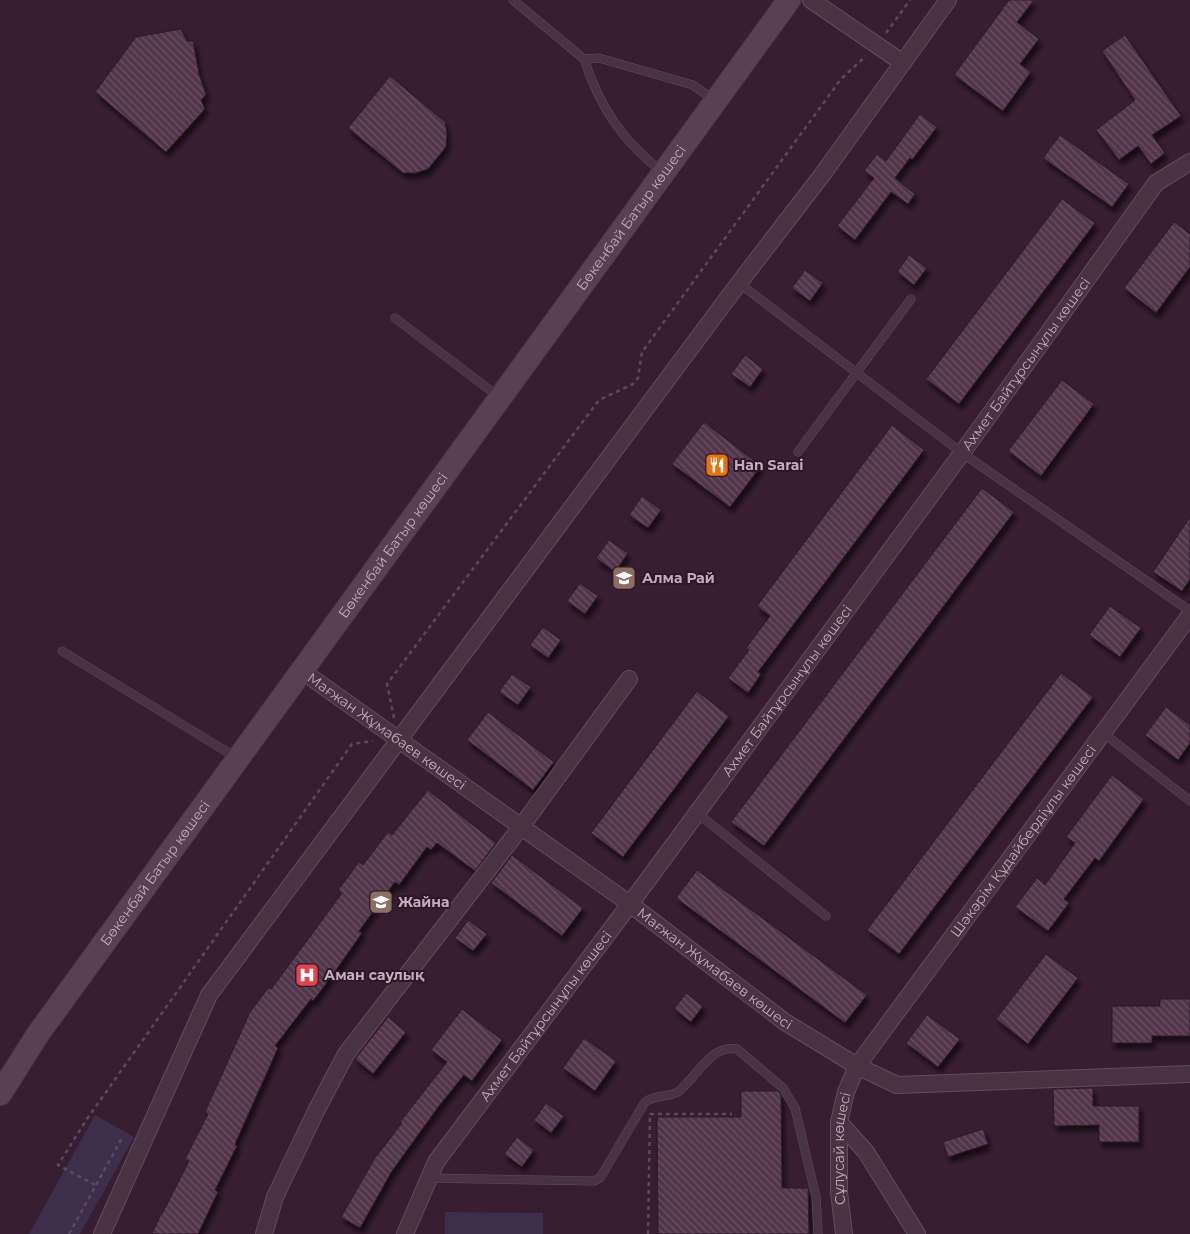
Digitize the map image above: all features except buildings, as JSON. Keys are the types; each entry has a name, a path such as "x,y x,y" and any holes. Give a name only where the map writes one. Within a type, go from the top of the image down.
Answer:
{"main road":[{"name":"Бөкенбай Батыр көшесі","path":"0,1094 38,1034 789,0"}],"street":[{"path":"811,0 903,63"},
{"path":"102,1234 209,995 393,737 822,175 948,0"},
{"name":"Ахмет Байтұрсынұлы көшесі","path":"405,1234 436,1162 630,904 962,453 1156,183 1190,162"},
{"name":"Шәкәрім Құдайбердіұлы көшесі","path":"857,1066 1190,615"},
{"name":"Мағжан Жұмабаев көшесі","path":"302,670 393,737 630,904 785,1022 857,1066 897,1085 1190,1074"},
{"path":"264,1234 276,1198 316,1111 346,1054 521,827 630,679"},
{"name":"Сұлусай көшесі","path":"844,1234 839,1192 839,1122 846,1092 857,1066"},
{"path":"839,1122 866,1152 917,1234"}],"lane":[{"path":"513,0 584,59 609,116 641,155 664,173"},
{"path":"584,59 599,58 693,85 716,101"},
{"path":"739,283 962,453 1190,611"},
{"path":"798,452 911,299"},
{"path":"395,318 500,398"},
{"path":"62,651 238,759"},
{"path":"1102,732 1190,801"},
{"path":"697,813 826,916"},
{"path":"429,1178 594,1181 600,1178 645,1102 654,1096 669,1095 680,1091 715,1052 728,1047 737,1049 783,1088 795,1108 816,1197 818,1234"}],"path":[{"path":"95,1185 58,1164 87,1119 352,744 393,737 395,722 387,684 599,400 633,384 638,378 642,352 841,78 877,46 910,0"},
{"path":"648,1234 650,1114 732,1114"},
{"path":"69,1234 122,1138"}],"shaded area":[{"path":"95,1115 134,1137 80,1234 29,1234"},
{"path":"445,1212 543,1213 543,1234 445,1234"}],"place":[{"name":"Han Sarai","path":"717,465"},
{"name":"Алма Рай","path":"624,578"},
{"name":"Жайна","path":"381,902"},
{"name":"Аман саулық","path":"307,975"}]}
